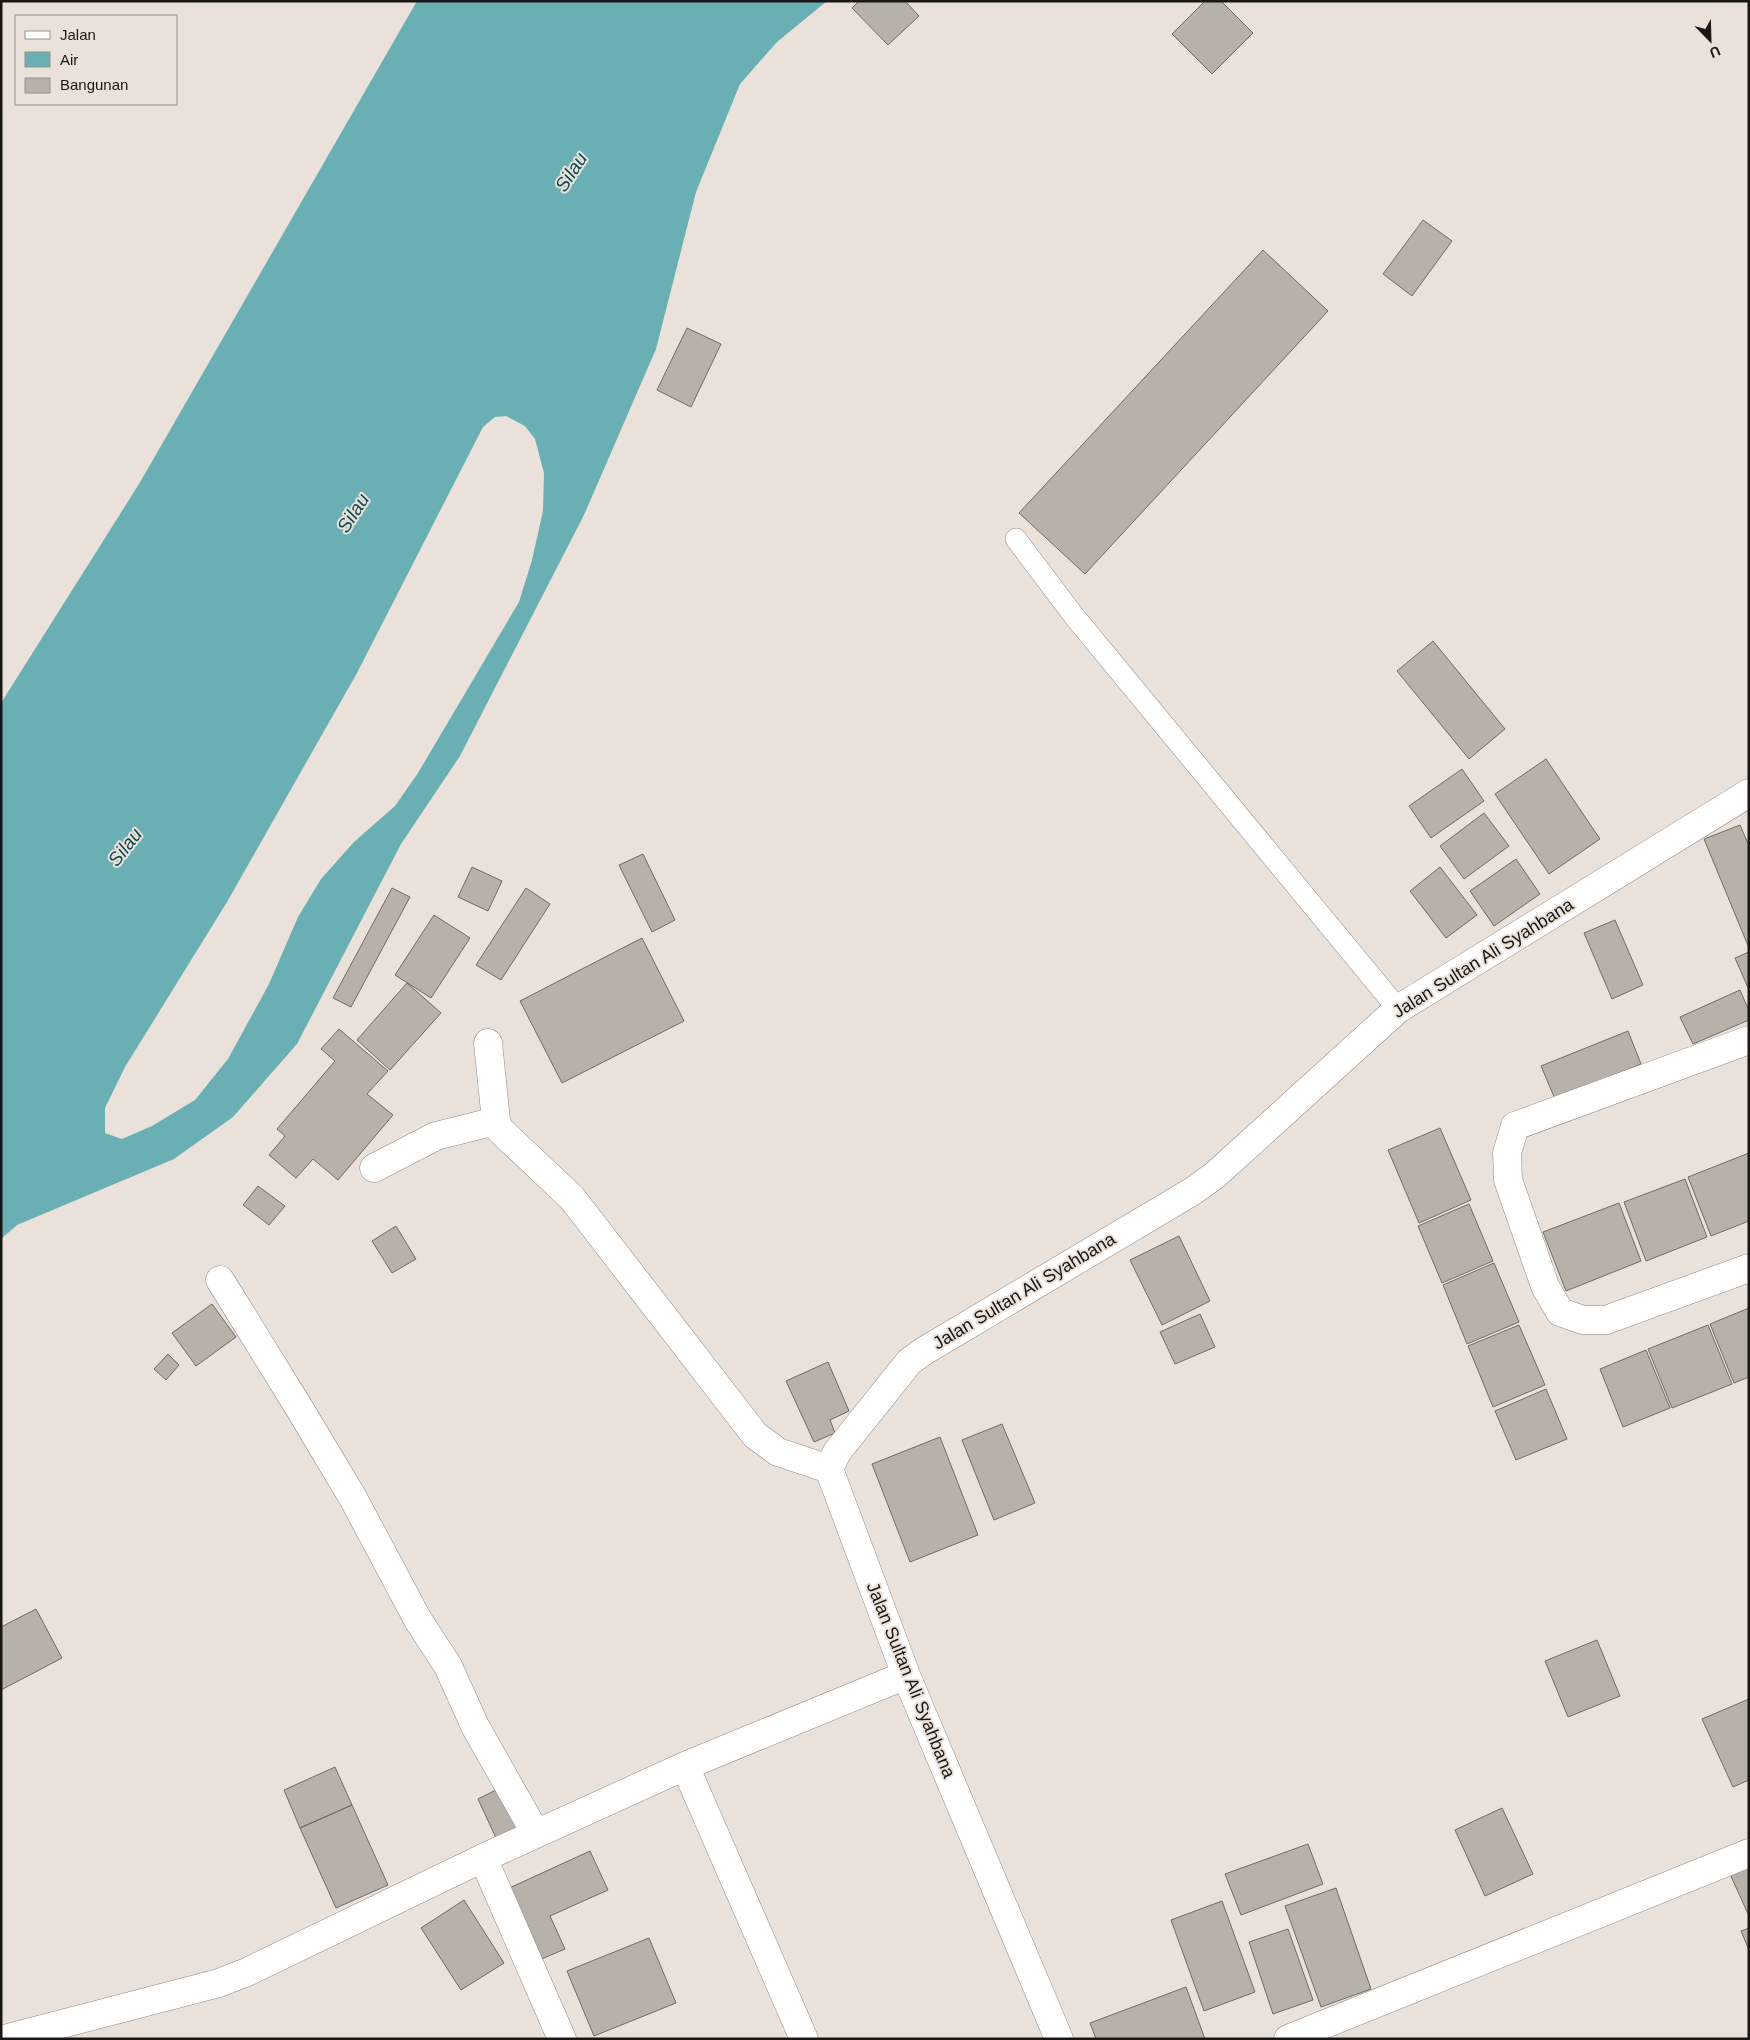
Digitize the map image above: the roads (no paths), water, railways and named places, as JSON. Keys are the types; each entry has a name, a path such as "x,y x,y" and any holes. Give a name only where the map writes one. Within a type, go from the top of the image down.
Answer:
{"street":[{"name":"Jalan Sultan Ali Syahbana","path":"1059,2039 906,1674 829,1469 837,1452 909,1362 939,1340 1193,1191 1215,1175 1398,1009 1749,793"},
{"path":"1749,1040 1515,1126 1507,1153 1508,1180 1545,1286 1560,1312 1583,1320 1606,1320 1749,1268"},
{"path":"488,1043 496,1121 500,1130 572,1198 754,1435 778,1452 829,1469"},
{"path":"374,1168 436,1136 496,1121"},
{"path":"220,1280 353,1498 418,1620 448,1666 475,1726 536,1834"},
{"path":"4,2039 238,1976 483,1858 685,1766 906,1674"},
{"path":"685,1766 804,2039"},
{"path":"1288,2039 1749,1853"},
{"path":"483,1858 562,2039"}],"lane":[{"path":"1016,539 1074,616 1398,1009"}],"water":[{"name":"Silau","path":"417,1 827,1 777,42 740,84 696,192 656,349 584,515 460,756 401,844 297,1044 233,1117 174,1159 17,1225 1,1239 1,703 139,484","holes":["506,416 525,426 535,439 544,473 543,511 532,560 519,602 418,773 395,806 354,842 321,879 298,917 269,984 228,1059 195,1100 152,1126 122,1139 105,1133 105,1108 125,1067 227,902 357,673 483,427 495,417"]}]}
